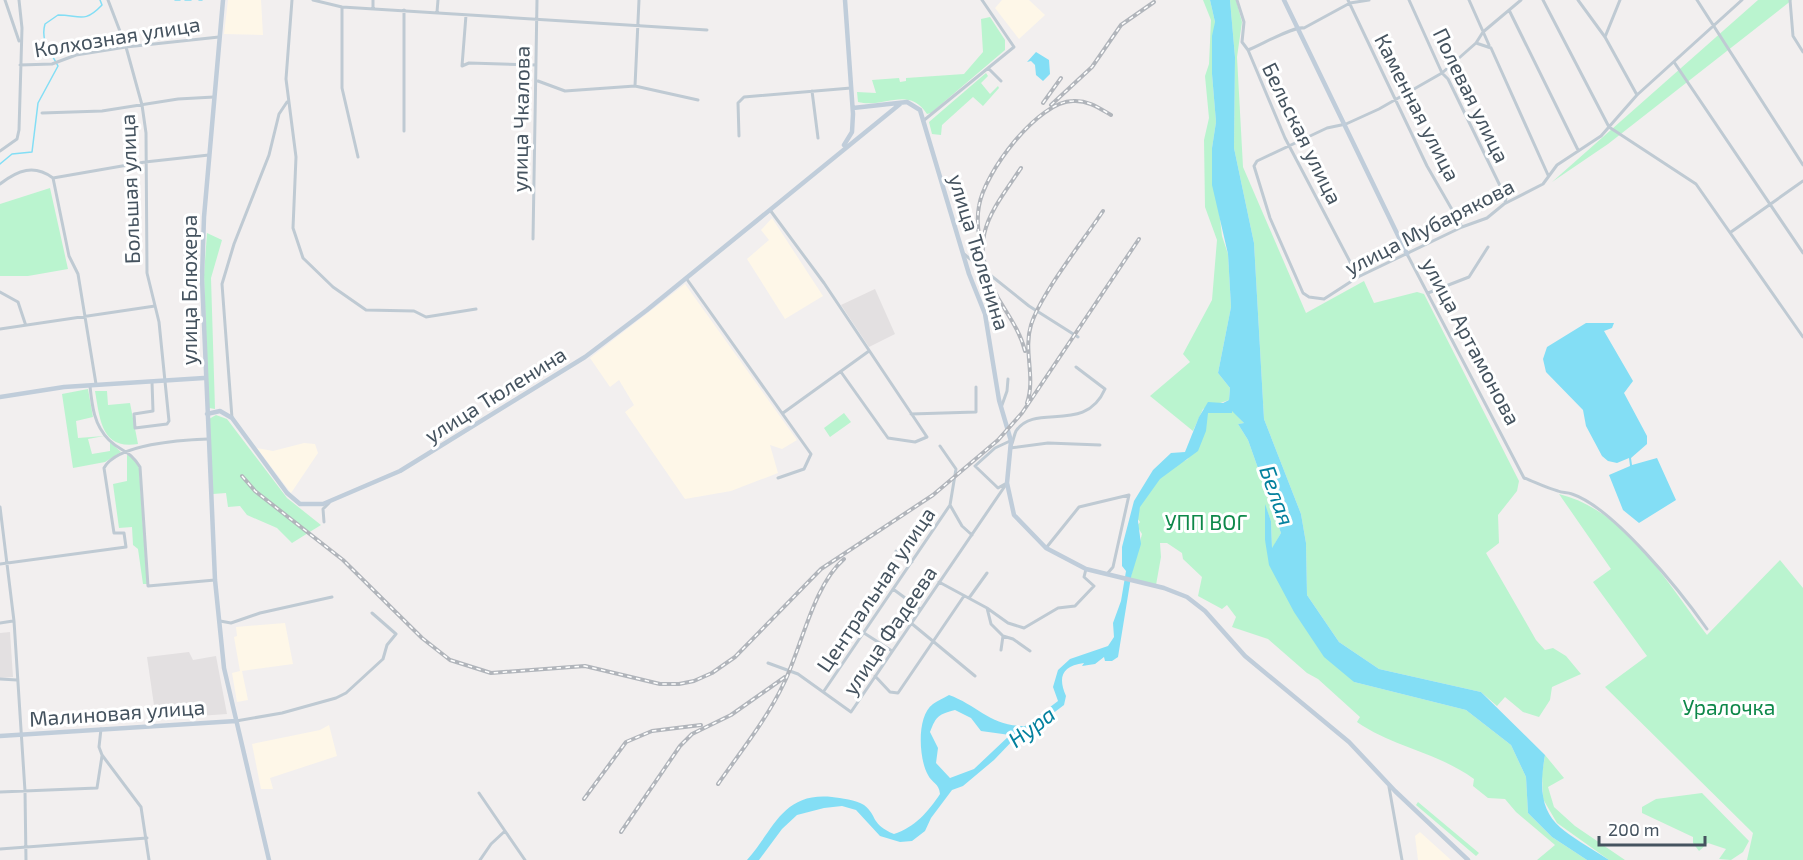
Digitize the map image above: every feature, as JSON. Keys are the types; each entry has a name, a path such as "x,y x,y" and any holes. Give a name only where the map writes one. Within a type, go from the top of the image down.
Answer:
{"street":[{"path":"5,0 20,43"},
{"path":"0,151 17,140 22,28 19,0"},
{"name":"Большая улица","path":"108,0 126,47 142,105 147,273 155,306 166,380 167,424 135,428 134,414 153,411 152,382"},
{"name":"улица Блюхера","path":"223,0 209,155 202,278 204,378 214,580 217,622 236,721 269,860"},
{"path":"292,0 286,79 287,102 296,157 293,228 303,258 333,287 366,310 414,311 426,317 476,309"},
{"path":"312,0 342,7 707,30"},
{"path":"373,0 373,9"},
{"path":"437,12 438,0"},
{"name":"улица Чкалова","path":"533,239 537,0"},
{"path":"635,86 639,0"},
{"path":"845,0 853,108 852,132 856,134 864,132"},
{"path":"923,122 1014,47 982,0"},
{"name":"Бельская улица","path":"1237,0 1244,22 1242,42 1248,50 1285,138 1292,147 1358,277"},
{"name":"улица Артамонова","path":"1284,0 1407,254 1524,478 1557,491 1572,494 1600,512 1657,566 1680,592 1707,629"},
{"path":"1248,50 1267,44 1296,27 1304,28 1349,2 1368,0"},
{"name":"Полевая улица","path":"1409,0 1442,73 1448,79 1506,198 1504,204"},
{"path":"1469,0 1548,174"},
{"path":"1292,147 1327,128 1343,124 1397,100 1442,73 1476,43 1483,32 1521,0"},
{"path":"1543,0 1608,127 1696,184 1803,337"},
{"path":"1578,0 1605,37 1636,95"},
{"path":"1605,37 1620,0"},
{"path":"1697,0 1803,165"},
{"name":"улица Мубарякова","path":"1292,147 1257,162 1254,166 1255,174 1270,218 1303,292 1308,297 1324,299 1358,277 1462,227 1487,218 1504,204 1543,184 1548,174 1578,150 1601,136 1636,95 1742,0"},
{"path":"1790,0 1793,36 1803,52"},
{"name":"Каменная улица","path":"1349,2 1427,166 1462,227"},
{"path":"342,7 342,88 358,157"},
{"path":"404,10 404,131"},
{"path":"1509,10 1578,150"},
{"path":"466,15 462,66 469,63 536,65"},
{"name":"Колхозная улица","path":"20,65 52,64 126,47 219,37"},
{"path":"1476,43 1491,48"},
{"path":"1674,62 1803,253"},
{"path":"988,68 1001,81"},
{"path":"537,81 566,91 578,92 635,86 698,100"},
{"path":"740,136 738,103 741,98 851,87"},
{"path":"812,91 818,138"},
{"path":"42,113 102,111 214,97"},
{"path":"232,418 222,284 237,234 269,155 279,114 287,102"},
{"path":"853,108 902,102"},
{"name":"улица Тюленина","path":"232,418 294,500 310,506 332,500 371,484 429,455 585,357 687,278 902,102 916,106 985,314 1001,407 1011,441 1007,483 1014,515 1046,548 1086,569 1138,581 1187,597 1205,611 1245,656 1348,742 1389,785 1468,860"},
{"name":"улица Тюленина","path":"837,154 852,132"},
{"path":"53,178 145,162 209,155"},
{"path":"0,184 12,175 27,169 45,171 53,178 58,211 69,256 78,274 86,316 96,422 109,440 132,453 140,467 148,586 214,580"},
{"path":"1731,232 1803,181"},
{"path":"770,210 824,283 927,437 915,442 888,438 841,372"},
{"path":"1428,293 1469,277 1488,248"},
{"path":"963,253 1029,306 1078,337"},
{"path":"687,278 810,454 804,468 778,478"},
{"path":"0,292 18,302 26,324"},
{"path":"0,328 155,306"},
{"path":"783,413 869,351"},
{"path":"1076,367 1105,389 1102,396 1089,409 1075,416 1034,419 1026,422 1015,432 1010,448 1036,447 1048,443 1100,445"},
{"path":"0,397 93,386 204,378"},
{"path":"1001,407 1007,392 1008,379"},
{"path":"911,414 976,412 976,387"},
{"path":"207,414 220,411 232,418"},
{"path":"0,564 126,547 124,533 114,534 104,468 108,460 125,451 182,440 208,439"},
{"path":"1007,483 998,488 975,466 995,448 1011,441"},
{"path":"940,446 956,469 950,505 962,526 972,535"},
{"name":"улица Фадеева","path":"768,663 798,674 851,712 874,675 1007,483"},
{"path":"1046,548 1079,507 1092,501 1129,495 1113,567 1106,575"},
{"path":"324,522 323,509 332,500"},
{"name":"Центральная улица","path":"824,691 950,505"},
{"path":"0,507 14,621 25,791 26,860"},
{"path":"896,551 912,562"},
{"path":"939,582 987,608 1008,623 1024,628 1058,608 1080,603 1094,586 1084,577 1086,569"},
{"path":"969,598 987,573"},
{"path":"893,589 920,609"},
{"path":"874,675 890,692 898,693 964,596"},
{"path":"217,622 231,623 260,612 332,597"},
{"path":"987,608 991,624 1004,636 1030,651"},
{"path":"236,721 282,713 346,693 383,659 387,645 396,634 372,613"},
{"path":"0,623 14,621"},
{"path":"911,623 975,676"},
{"path":"864,633 892,651"},
{"path":"1001,650 1004,636"},
{"path":"0,679 18,680"},
{"name":"Малиновая улица","path":"0,736 236,721"},
{"path":"101,729 99,747 102,755 141,807 149,860"},
{"path":"0,792 97,788 102,755"},
{"path":"1389,785 1402,860"},
{"path":"479,793 525,860"},
{"path":"480,860 491,844 505,831"},
{"path":"0,849 25,845 147,838"}],"shaded area":[{"path":"228,0 261,0 263,35 224,34"},
{"path":"1002,0 1029,0 1045,15 1019,39 995,8"},
{"path":"772,218 823,296 785,319 747,259 769,240 761,230"},
{"path":"685,284 797,440 782,449 770,445 778,473 731,491 685,499 625,412 634,405 619,380 610,387 590,358"},
{"path":"875,289 895,334 869,347 841,305"},
{"path":"304,443 315,444 318,453 291,493 257,448 273,451"},
{"path":"285,623 293,664 242,671 248,700 237,702 232,673 240,671 234,637 237,636 236,627"},
{"path":"10,632 13,677 0,678 0,633"},
{"path":"189,652 193,660 216,656 227,714 156,719 147,657"},
{"path":"329,725 337,756 270,778 273,789 261,789 252,744 320,730"},
{"path":"1420,832 1451,860 1418,860 1415,836"}],"green space":[{"path":"1203,0 1210,0 1215,22 1212,74 1216,122 1212,148 1222,236 1228,254 1231,307 1218,373 1230,388 1229,400 1203,409 1193,431 1150,396 1190,362 1183,354 1212,300 1217,240 1205,207 1204,140 1209,118 1205,76 1209,64 1211,20"},
{"path":"1230,0 1236,0 1242,22 1237,57 1243,167 1306,313 1364,281 1374,303 1417,292 1424,294 1519,481 1517,491 1498,515 1499,543 1486,553 1536,640 1545,650 1553,648 1566,656 1581,674 1552,687 1550,700 1539,717 1523,712 1505,697 1497,706 1481,692 1379,669 1339,642 1307,595 1306,543 1301,514 1264,419 1254,243 1234,148 1235,57"},
{"path":"1758,0 1792,0 1608,144 1552,182"},
{"path":"990,17 1005,40 1005,50 931,113 927,114 920,105 904,99 877,103 858,102 857,92 876,93 872,80 899,78 900,82 906,81 906,78 964,74 983,52 981,19"},
{"path":"986,73 988,76 981,83 990,94 998,86 999,88 983,106 973,97 942,125 941,135 932,134 929,122"},
{"path":"50,188 68,269 28,276 0,276 0,204"},
{"path":"207,233 222,240 211,278 215,409 209,408 208,399 204,275"},
{"path":"88,389 93,417 76,421 78,438 104,436 88,439 92,454 110,451 110,442 121,452 105,462 73,468 62,394"},
{"path":"95,391 107,391 108,405 130,403 138,444 126,445 109,437 101,422"},
{"name":"УПП ВОГ","path":"1232,410 1244,423 1238,424 1248,440 1281,533 1272,549 1271,521 1265,506 1265,540 1354,682 1466,710 1511,745 1526,777 1528,813 1552,837 1587,860 1537,860 1555,845 1516,812 1505,799 1488,798 1473,786 1474,779 1460,770 1386,738 1357,722 1360,717 1318,679 1307,673 1268,639 1232,627 1236,617 1227,605 1222,609 1198,596 1202,577 1183,559 1182,553 1167,543 1160,543 1161,557 1156,585 1130,580 1142,534 1137,526 1140,522 1137,518 1144,497 1154,481 1169,469 1188,459 1206,413"},
{"path":"844,413 851,422 830,437 824,428"},
{"path":"216,415 227,419 287,498 321,525 292,543 277,528 247,515 240,506 228,507 226,493 213,494 209,419"},
{"path":"127,455 132,456 139,468 147,584 143,584 138,549 133,545 132,527 119,528 113,484 127,481"},
{"name":"Уралочка","path":"1559,494 1583,503 1605,516 1625,532 1661,572 1707,635 1780,560 1803,588 1803,860 1747,860 1753,833 1605,687 1647,656 1593,582 1611,569"},
{"path":"1545,755 1564,778 1548,787 1554,807 1575,826 1625,860 1609,860 1557,823 1543,799 1542,774"},
{"path":"1702,793 1749,841 1743,852 1731,860 1719,859 1726,849 1708,843 1699,851 1693,843 1693,837 1642,813 1642,807 1656,799"},
{"path":"1418,802 1479,853 1476,856 1416,805"}],"water":[{"name":"Белая","path":"1210,0 1230,0 1235,57 1234,148 1254,243 1264,419 1301,514 1306,543 1307,595 1339,642 1379,669 1481,692 1545,755 1542,778 1543,795 1554,821 1576,839 1609,860 1587,860 1552,837 1528,813 1526,777 1511,745 1466,710 1354,682 1324,657 1294,612 1269,565 1265,540 1265,504 1271,521 1272,548 1281,533 1248,440 1238,424 1244,423 1232,411 1232,413 1208,413 1206,431 1198,451 1160,479 1140,507 1138,521 1141,544 1131,577 1118,657 1112,661 1105,661 1104,657 1095,664 1082,666 1084,663 1066,670 1062,678 1066,696 1064,705 1031,730 1020,733 994,760 963,786 952,790 931,818 925,831 912,841 900,842 880,836 856,810 842,806 824,808 797,815 782,829 759,860 747,860 781,815 801,801 815,797 840,798 861,803 881,827 894,834 908,828 926,813 940,794 925,768 921,749 924,718 933,704 949,695 1003,723 1025,726 1058,701 1053,687 1058,670 1070,659 1108,646 1114,637 1113,623 1121,601 1126,571 1122,566 1122,547 1134,501 1153,470 1171,453 1185,452 1199,417 1208,402 1223,403 1229,400 1230,388 1218,373 1231,307 1228,254 1212,185 1212,148 1216,122 1212,74 1212,36 1215,22","holes":["955,710 971,718 981,731 1010,735 974,769 950,778 936,763 938,748 930,732 936,719 945,713"]},
{"path":"1036,52 1049,60 1050,74 1043,81 1036,75 1035,65 1031,61 1027,62"},
{"path":"1586,323 1614,323 1612,328 1604,331 1633,381 1624,393 1647,436 1647,444 1631,458 1632,465 1657,458 1676,500 1639,523 1623,510 1609,475 1630,466 1629,458 1617,463 1608,461 1602,456 1586,426 1583,410 1546,372 1543,359 1547,347"}],"waterway":[{"path":"0,164 12,154 32,152 38,103 58,66 45,41 45,24 58,15 82,17 91,15 102,5 100,0"},
{"path":"175,0 180,0"},
{"path":"185,0 191,0"}],"railway":[{"path":"1051,105 1092,67 1121,25 1154,2"},
{"path":"1043,103 1061,78"},
{"path":"982,251 978,218 983,192 1002,158 1029,126 1059,104 1073,101 1088,103 1111,115"},
{"path":"1021,168 991,214 985,229 983,244 988,278 1017,330 1025,351"},
{"path":"1027,403 1030,384 1028,344 1036,312 1053,283 1103,211"},
{"path":"242,476 255,491 343,560 422,638 450,660 491,673 585,666 660,684 694,681 712,673 735,657 821,569 933,495 998,440 1022,413 1139,239"},
{"path":"718,784 770,709 784,683 816,600 833,571 844,559"},
{"path":"621,832 680,746 692,734 731,715 785,677"},
{"path":"584,799 626,742 652,731 701,725"}],"water label":[{"name":"Нура","path":"1031,726"}]}
